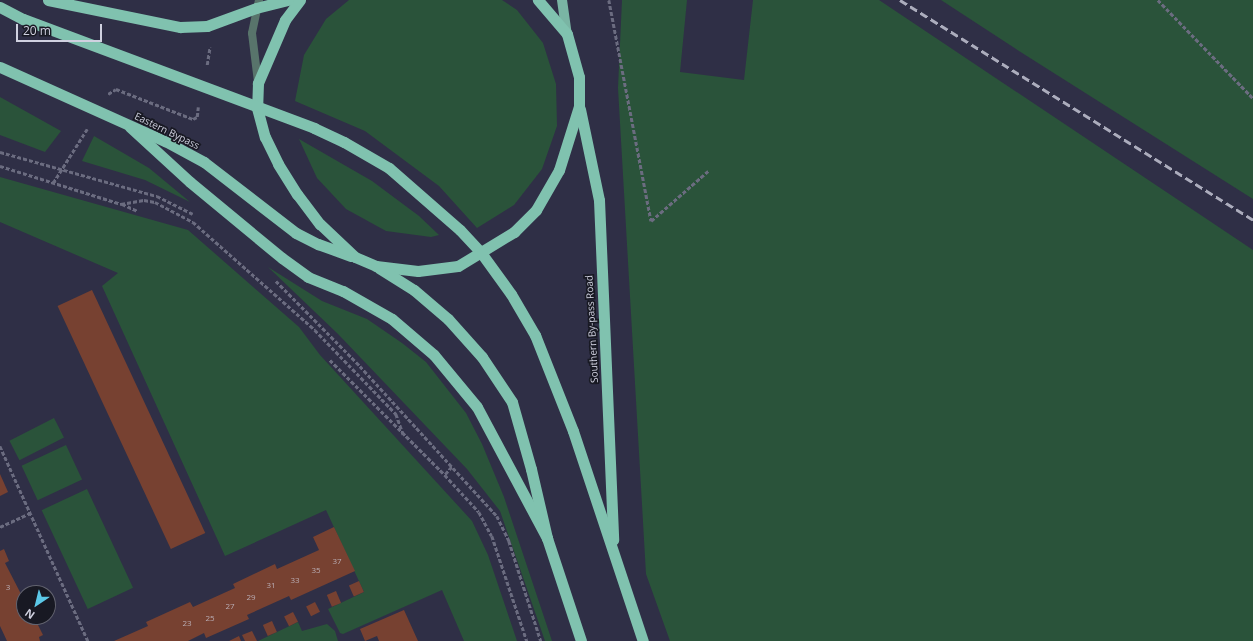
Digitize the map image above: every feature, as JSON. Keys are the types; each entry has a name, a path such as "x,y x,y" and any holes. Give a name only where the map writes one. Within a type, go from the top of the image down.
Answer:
{"highway":[{"path":"48,0 180,27 207,26 258,4 288,0"},
{"path":"300,0 286,20 258,83 257,108 265,137 278,164 297,194 320,224 355,257"},
{"path":"376,266 418,271 458,266 482,254 514,232 536,210 559,170 579,106 579,77 567,34 538,0"},
{"path":"0,7 23,19 257,108"},
{"name":"Eastern Bypass","path":"0,67 97,110 130,127 165,141 204,162 296,233 318,244 376,266"},
{"name":"Southern By-pass Road","path":"579,106 598,200 613,553"},
{"name":"Southern By-pass Road","path":"257,108 314,128 389,168 439,210 482,254 511,294 535,335 573,431 643,641"},
{"path":"130,127 190,182 282,258 308,277 343,291 392,319 434,355 477,407 547,538"},
{"path":"376,266 414,290 448,319 482,357 512,402 531,470 547,538 581,641"}],"main road":[{"path":"562,0 567,34"}],"lane":[{"path":"258,4 252,33 258,83"}],"path":[{"path":"609,0 651,221 708,171"},
{"path":"1158,0 1253,98"},
{"path":"53,183 97,110 110,92 116,89 193,119 197,117 200,86 210,46 207,26"},
{"path":"0,152 157,196 195,214"},
{"path":"0,166 121,204 138,211"},
{"path":"121,204 144,200 155,202 203,231 315,330 396,414 404,436"},
{"path":"274,280 360,366 504,526 541,641"},
{"path":"330,360 404,436 445,475 479,512 492,536 527,641"},
{"path":"0,446 88,641"},
{"path":"445,475 452,467"},
{"path":"0,527 30,513"}],"green space":[{"path":"349,0 502,0 517,10 543,43 556,84 557,126 542,169 514,205 477,228 439,186 365,131 295,101 304,55 326,19"},
{"path":"622,0 687,0 680,72 744,80 753,0 879,0 1253,250 1253,641 670,641 646,574 618,88"},
{"path":"941,0 1253,0 1253,199 1019,51"},
{"path":"0,97 61,131 45,152 0,135"},
{"path":"94,136 149,168 190,202 145,180 82,161"},
{"path":"299,139 372,181 419,216 439,235 431,237 386,231 346,209 317,178"},
{"path":"0,177 188,230 299,327 320,355 472,521 488,555 517,641 464,641 442,590 343,634 340,633 328,609 364,592 326,510 225,556 102,286 118,273 0,222"},
{"path":"268,267 322,301 367,319 402,343 426,362 466,413 482,444 504,497 552,641 545,641 500,511 467,469 338,334"},
{"path":"54,418 64,438 19,460 9,441"},
{"path":"66,445 82,479 38,500 22,466"},
{"path":"87,489 133,588 88,609 42,510"},
{"path":"298,622 302,631 327,624 335,631 338,641 258,641"}],"building":[{"path":"92,290 205,533 171,549 58,306"},
{"path":"0,474 8,492 0,496"},
{"path":"334,527 355,571 291,600 289,596 247,615 249,619 206,638 204,633 188,641 114,641 148,626 146,622 190,602 193,607 235,588 233,584 275,564 277,569 319,550 313,537"},
{"path":"4,549 9,561 5,563 16,585 16,625 38,625 43,635 39,637 40,641 7,641 0,626 0,551"},
{"path":"359,581 364,592 354,596 349,585"},
{"path":"336,591 341,603 332,607 327,595"},
{"path":"315,602 320,612 311,616 306,607"},
{"path":"404,610 418,641 379,641 377,636 365,641 360,629"},
{"path":"293,612 298,622 289,626 284,617"},
{"path":"272,621 277,632 268,636 263,625"},
{"path":"252,631 257,641 245,641 242,635"},
{"path":"239,636 241,641 229,641"}],"railway":[{"path":"900,0 1253,220"}]}
